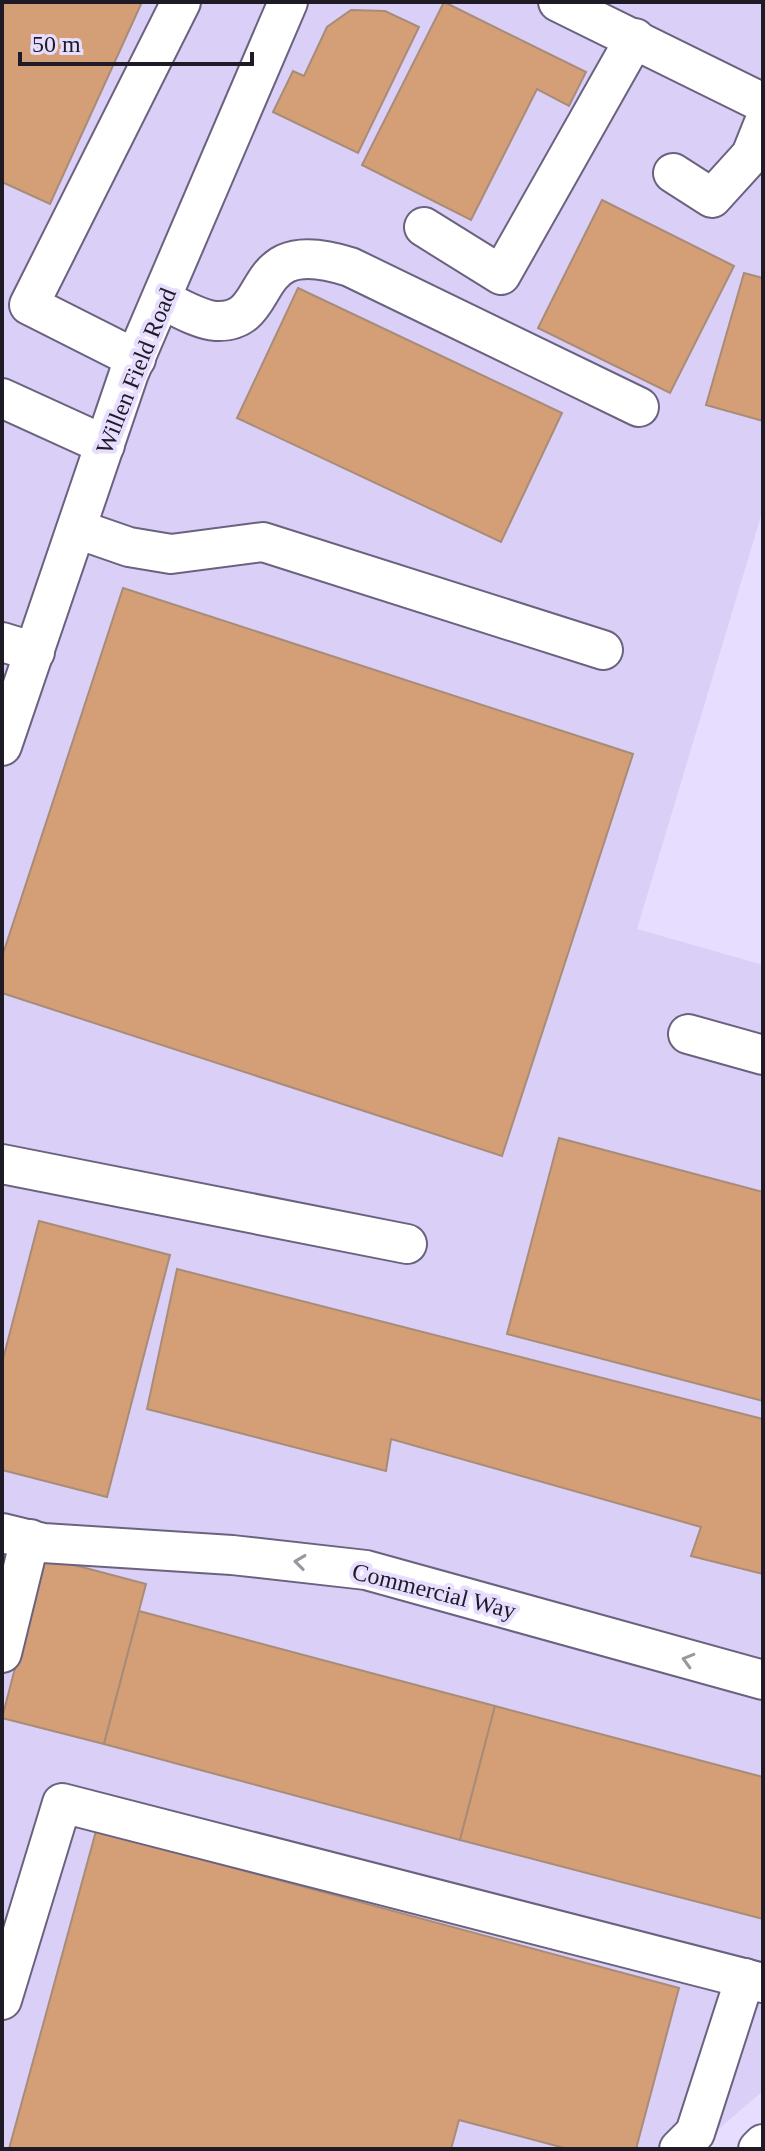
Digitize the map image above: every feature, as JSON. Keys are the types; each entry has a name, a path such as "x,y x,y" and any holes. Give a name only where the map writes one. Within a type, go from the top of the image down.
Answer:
{"street":[{"path":"136,359 15,304 181,2"},
{"name":"Willen Field Road","path":"2,746 19,647 77,529 136,359 288,2"},
{"path":"558,2 763,103"},
{"path":"424,227 501,275 635,38"},
{"path":"673,173 712,198 751,155 763,125"},
{"path":"163,300 216,321 240,316 255,301 278,266 296,258 320,258 350,267 639,407"},
{"path":"2,398 105,445"},
{"path":"77,529 129,547 171,554 263,542 603,650"},
{"path":"688,1034 763,1055"},
{"path":"2,1164 407,1244"},
{"path":"2,1653 16,1536"},
{"name":"Commercial Way","path":"16,1536 366,1570 763,1680"},
{"path":"2,2000 62,1803 754,1980 695,2133 679,2149"},
{"path":"758,2149 763,2144"}],"shaded area":[{"path":"2,2 763,2 763,509 637,929 763,965 763,2091 695,2149 2,2149"}],"building":[{"path":"2,2 142,2 50,204 2,182"},
{"path":"444,2 586,72 569,106 537,89 471,220 362,165"},
{"path":"351,10 385,11 419,27 358,153 273,112 293,71 304,76 327,27"},
{"path":"602,200 734,266 670,393 538,328"},
{"path":"744,273 763,278 763,421 706,405"},
{"path":"298,288 562,413 501,542 237,418"},
{"path":"123,588 633,754 502,1156 2,993 2,957"},
{"path":"559,1138 763,1192 763,1401 507,1334"},
{"path":"39,1221 170,1255 107,1497 2,1470 2,1363"},
{"path":"177,1269 763,1419 763,1574 691,1556 701,1527 391,1439 386,1471 147,1409"},
{"path":"44,1557 146,1584 104,1744 2,1718"},
{"path":"139,1611 495,1706 460,1840 104,1744"},
{"path":"495,1706 763,1777 763,1919 460,1840"},
{"path":"96,1831 679,1988 636,2149 568,2149 459,2120 451,2149 9,2149"}]}
